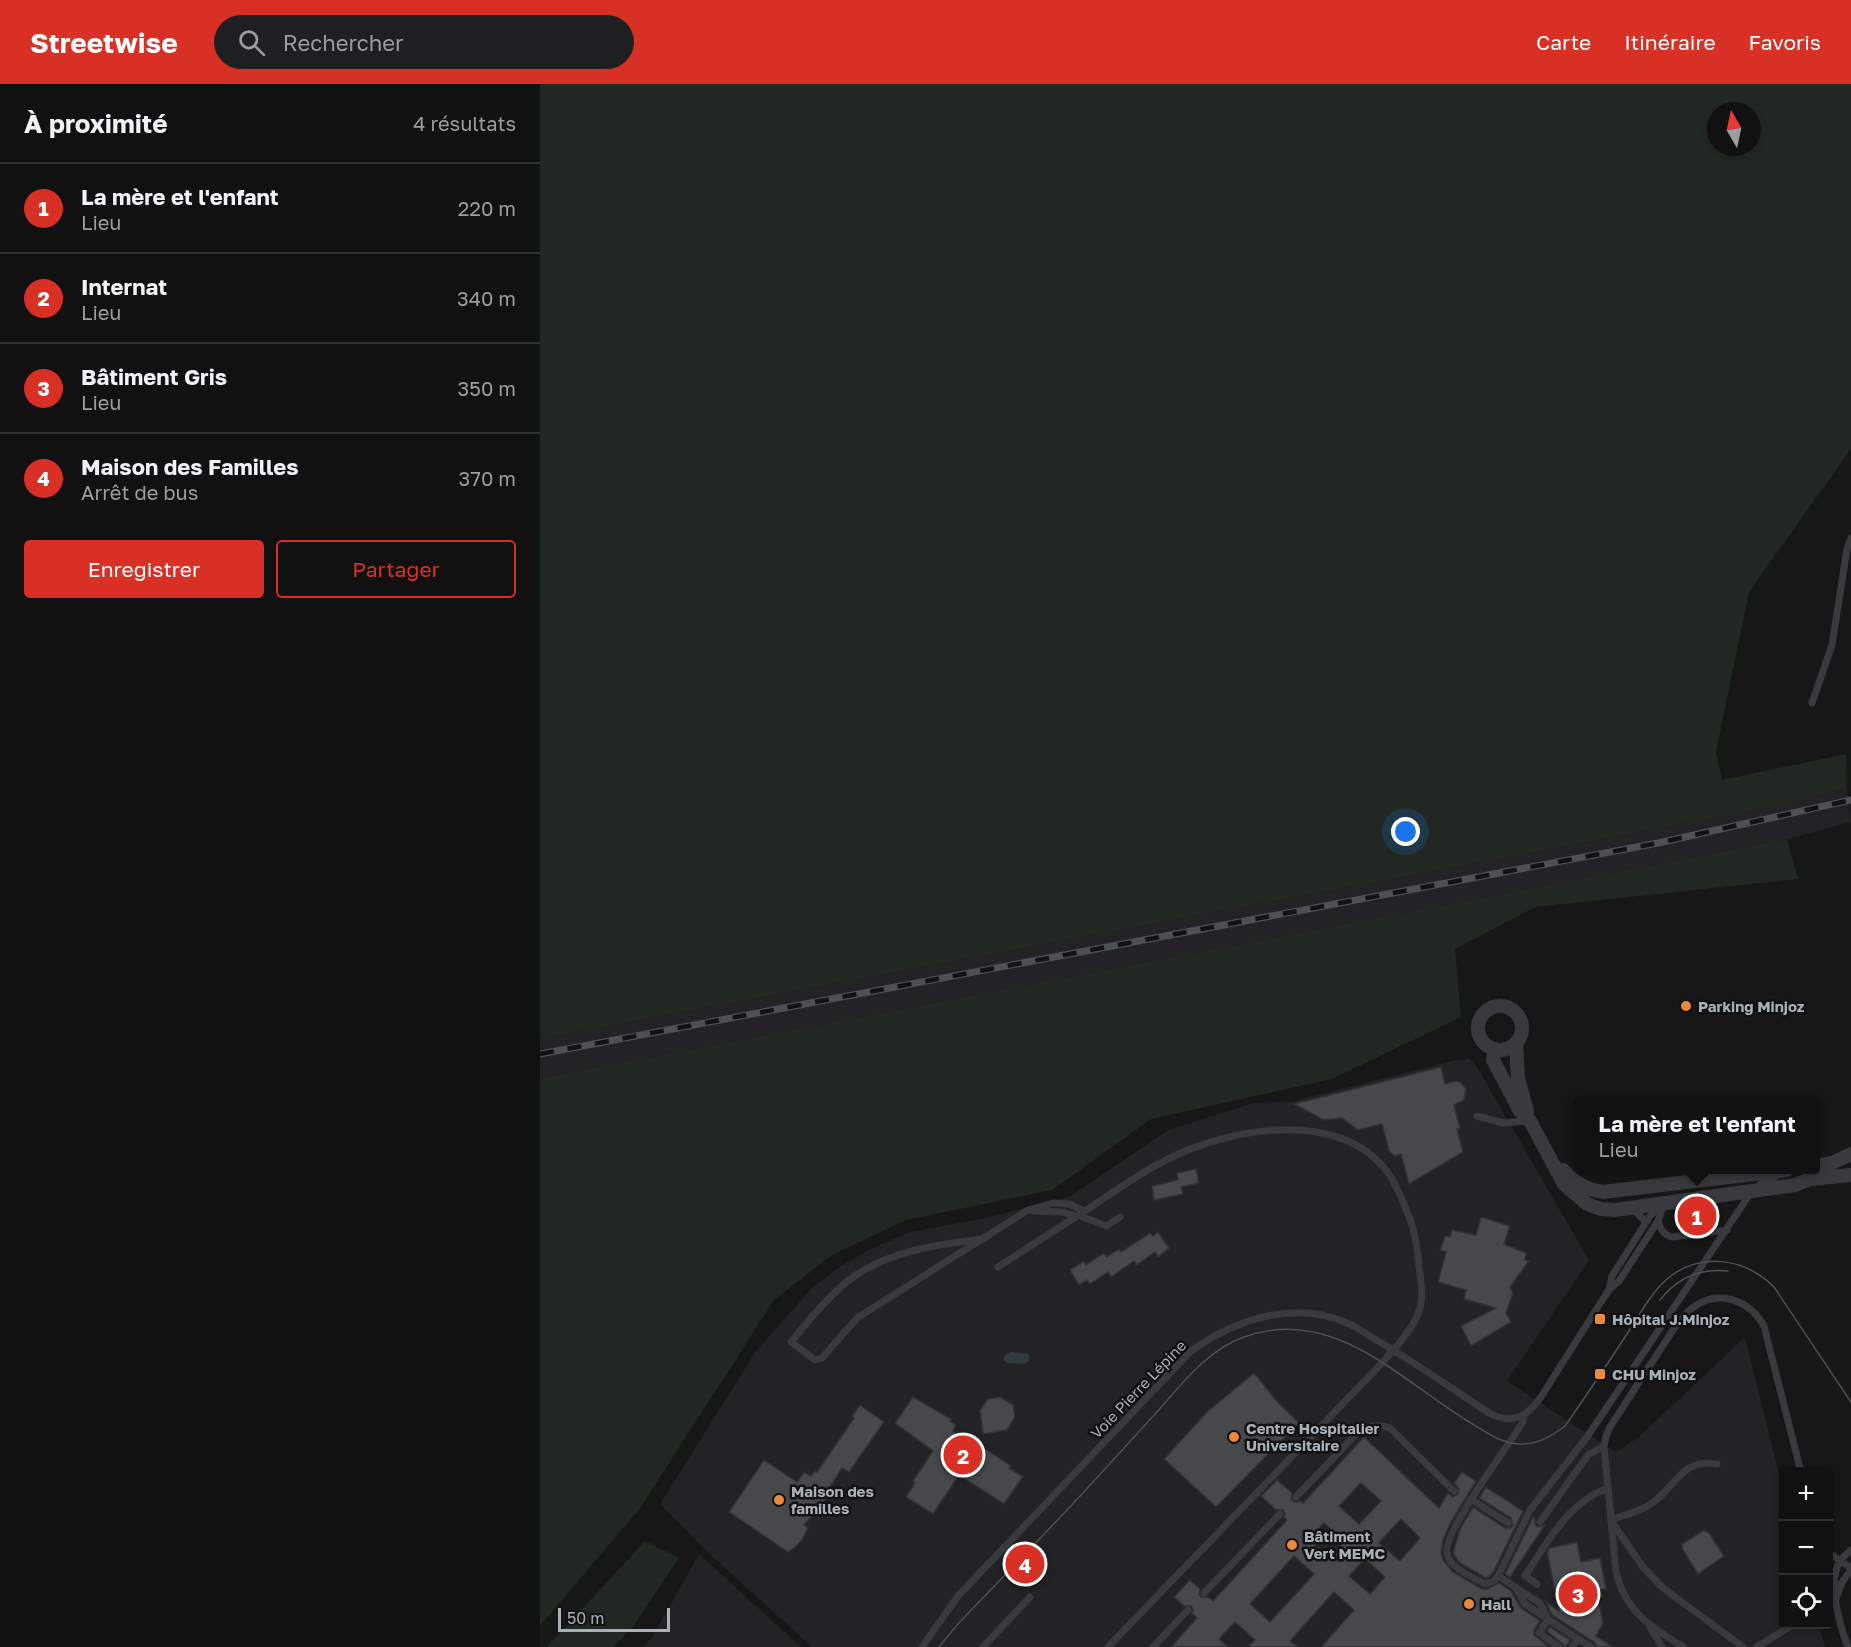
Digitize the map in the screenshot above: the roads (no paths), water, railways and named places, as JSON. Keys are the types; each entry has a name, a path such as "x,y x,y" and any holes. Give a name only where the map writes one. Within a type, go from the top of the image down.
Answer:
{"street":[{"path":"1516,1043 1510,1047 1495,1049 1483,1042 1478,1029 1482,1016 1493,1007 1507,1008 1519,1017 1521,1031 1516,1043 1518,1078 1530,1121 1551,1158 1555,1171 1564,1184 1587,1204 1608,1209 1631,1208 1795,1185 1810,1179 1851,1175"},
{"path":"1495,1049 1493,1060 1520,1111 1530,1121"},
{"path":"1820,1165 1832,1163 1851,1154"},
{"path":"1551,1158 1574,1182 1588,1189 1603,1192 1755,1174"},
{"path":"1665,1203 1679,1183"}],"lane":[{"path":"1812,703 1832,645 1847,549 1851,538"},
{"path":"1477,1116 1503,1123 1530,1121"},
{"path":"998,1267 1166,1160 1203,1144 1281,1130 1326,1133 1352,1141 1373,1156 1389,1174 1412,1227 1422,1289 1421,1305 1412,1324 1394,1349 1107,1647"},
{"path":"1665,1203 1658,1221 1619,1281 1609,1290 1541,1397 1524,1415 1523,1422 1471,1499 1447,1544 1447,1554 1452,1563 1485,1584 1494,1581 1498,1576 1530,1510 1587,1437 1752,1191 1764,1181 1780,1174"},
{"path":"984,1239 931,1245 880,1262 855,1276 826,1301 791,1342 815,1360 822,1358 857,1318 984,1239 1028,1210 1053,1203 1069,1204 1080,1214 1106,1226 1120,1217"},
{"path":"1609,1290 1612,1276 1646,1222 1665,1203"},
{"path":"1631,1208 1646,1222"},
{"path":"1658,1221 1660,1230 1672,1237 1727,1230"},
{"path":"1683,1647 1649,1625 1628,1604 1619,1586 1604,1446 1610,1427 1667,1340 1679,1322 1697,1305 1713,1298 1737,1300 1758,1316 1764,1326 1800,1467"},
{"name":"Voie Pierre Lépine","path":"922,1647 958,1596 1190,1352 1209,1338 1246,1321 1281,1314 1301,1313 1322,1315 1346,1322 1394,1349 1498,1418 1517,1418 1524,1415"},
{"path":"1666,1318 1667,1340"},
{"path":"1296,1497 1360,1430 1371,1425 1390,1428 1454,1491"},
{"path":"1540,1522 1588,1455 1604,1446"},
{"path":"1611,1520 1653,1503 1687,1469 1707,1462 1717,1464"},
{"path":"1537,1584 1525,1576 1559,1525 1575,1507 1598,1491 1608,1488"},
{"path":"1471,1499 1508,1523"},
{"path":"1204,1593 1280,1514"},
{"path":"1611,1520 1642,1566 1663,1588 1743,1647"},
{"path":"1848,1647 1836,1599 1836,1572 1840,1560 1851,1550"},
{"path":"1833,1555 1851,1569 1833,1601"},
{"path":"1498,1576 1516,1588 1525,1604 1591,1647"},
{"path":"983,1647 1030,1597"},
{"path":"1153,1647 1188,1610"},
{"path":"1548,1619 1539,1633 1559,1647"},
{"path":"1649,1625 1662,1647"},
{"path":"1757,1647 1786,1629"},
{"path":"1572,1647 1578,1639"}],"tram line":[{"path":"939,1647 1185,1380 1218,1350 1244,1337 1276,1330 1306,1331 1335,1338 1389,1367 1466,1420 1494,1436 1508,1442 1524,1444 1546,1438 1565,1426 1646,1304 1667,1279 1694,1264 1722,1262 1736,1264 1750,1270 1774,1287 1851,1402"},
{"path":"1660,1300 1674,1285 1690,1276 1708,1271 1728,1271"}],"railway":[{"path":"540,1054 1658,843 1851,800"}],"place":[{"name":"Parking Minjoz","path":"1686,1006"},
{"name":"La mère et l'enfant","path":"1697,1216"},
{"name":"Hôpital J.Minjoz","path":"1600,1319"},
{"name":"CHU Minjoz","path":"1600,1374"},
{"name":"Centre Hospitalier Universitaire","path":"1234,1437"},
{"name":"Internat","path":"963,1455"},
{"name":"Maison des familles","path":"779,1500"},
{"name":"Bâtiment Vert MEMC","path":"1292,1545"},
{"name":"Maison des Familles","path":"1025,1564"},
{"name":"Bâtiment Gris","path":"1578,1594"},
{"name":"Hall","path":"1469,1604"}]}
